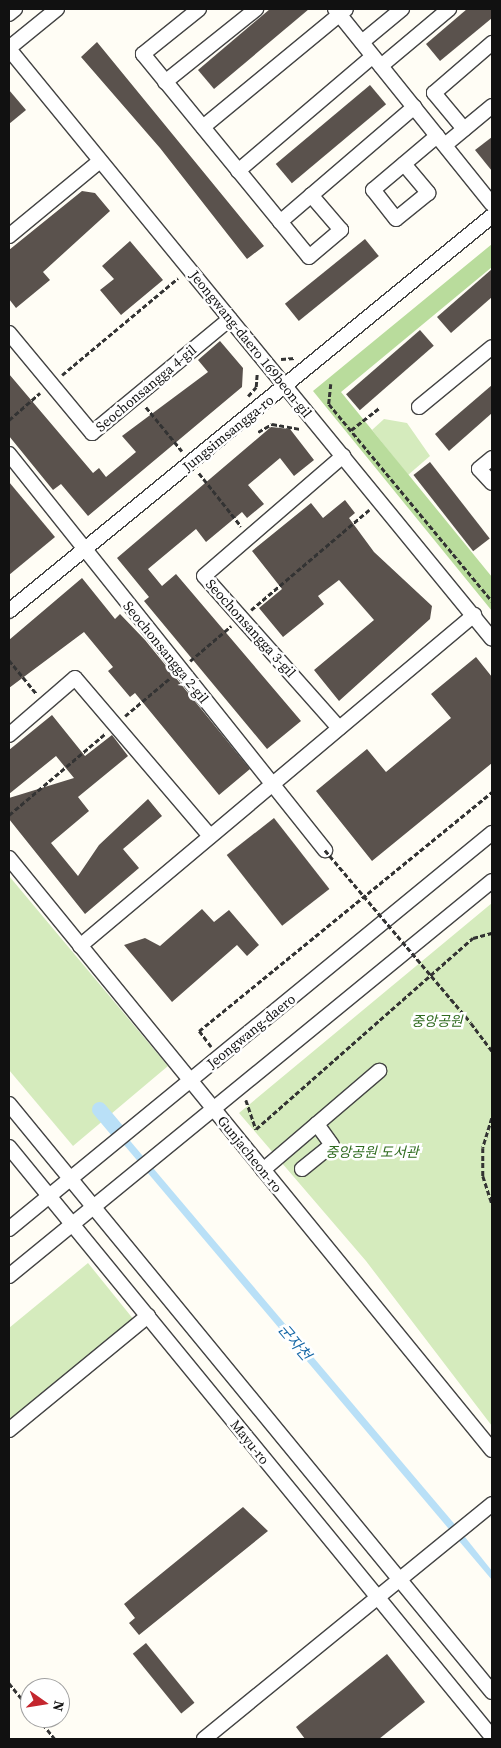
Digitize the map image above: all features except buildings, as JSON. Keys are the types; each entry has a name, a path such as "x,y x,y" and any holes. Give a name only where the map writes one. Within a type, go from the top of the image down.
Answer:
{"street":[{"path":"9,14 15,9"},
{"path":"9,48 57,9"},
{"path":"199,9 143,54 309,257 341,230 311,195"},
{"path":"165,82 256,9"},
{"path":"362,42 402,9"},
{"path":"238,171 377,61 450,9"},
{"path":"202,127 340,11 362,42 492,204"},
{"path":"464,129 434,92 492,43"},
{"name":"Jeongwang-daero 169beon-gil","path":"9,48 492,638"},
{"path":"404,164 464,129 492,106"},
{"path":"280,222 414,108"},
{"path":"9,236 100,160"},
{"name":"Jungsimsangga-ro","path":"9,611 492,216"},
{"name":"Seochonsangga 4-gil","path":"9,333 92,433 230,319"},
{"path":"419,407 492,347"},
{"name":"Seochonsangga 2-gil","path":"9,454 325,850"},
{"name":"Seochonsangga 3-gil","path":"339,728 204,576 343,456"},
{"path":"492,458 479,469 492,483"},
{"path":"80,946 474,615"},
{"path":"9,735 75,678 210,836"},
{"name":"Jeongwang-daero","path":"9,1230 492,833"},
{"name":"Gunjacheon-ro","path":"9,858 492,1450"},
{"path":"9,1276 492,881"},
{"path":"263,1170 379,1071"},
{"name":"Mayu-ro","path":"9,1104 492,1692"},
{"path":"302,1169 332,1145 317,1124"},
{"name":"Mayu-ro","path":"9,1147 492,1737"},
{"path":"9,1430 148,1316"},
{"path":"204,1739 402,1581 490,1506"}],"path":[{"path":"9,420 189,269"},
{"path":"276,353 281,359 300,354"},
{"path":"243,402 256,387 257,371"},
{"path":"331,384 329,404 492,600"},
{"path":"350,430 379,408"},
{"path":"258,432 272,424 300,430"},
{"path":"9,815 379,500"},
{"path":"9,660 46,704"},
{"path":"199,1031 492,792"},
{"path":"325,850 471,1023 492,1051"},
{"path":"256,1130 473,938 492,933"},
{"path":"492,1118 483,1148 483,1176 492,1204"},
{"path":"9,1683 20,1697"},
{"path":"46,1728 55,1739"}],"green space":[{"path":"492,244 492,267 341,392 492,577 492,611 313,391"},
{"path":"384,419 407,423 430,456 408,475 372,430"},
{"path":"9,876 168,1066 73,1146 9,1070"},
{"name":"중앙공원","path":"492,903 492,1426 366,1261 239,1113"},
{"path":"88,1263 134,1320 9,1423 9,1328"}],"water":[{"path":"109,1116 457,1527 492,1571 492,1580 103,1120"}],"waterway":[{"name":"군자천","path":"99,1109 119,1133"}],"park label":[{"name":"중앙공원 도서관","path":"372,1152"}]}
